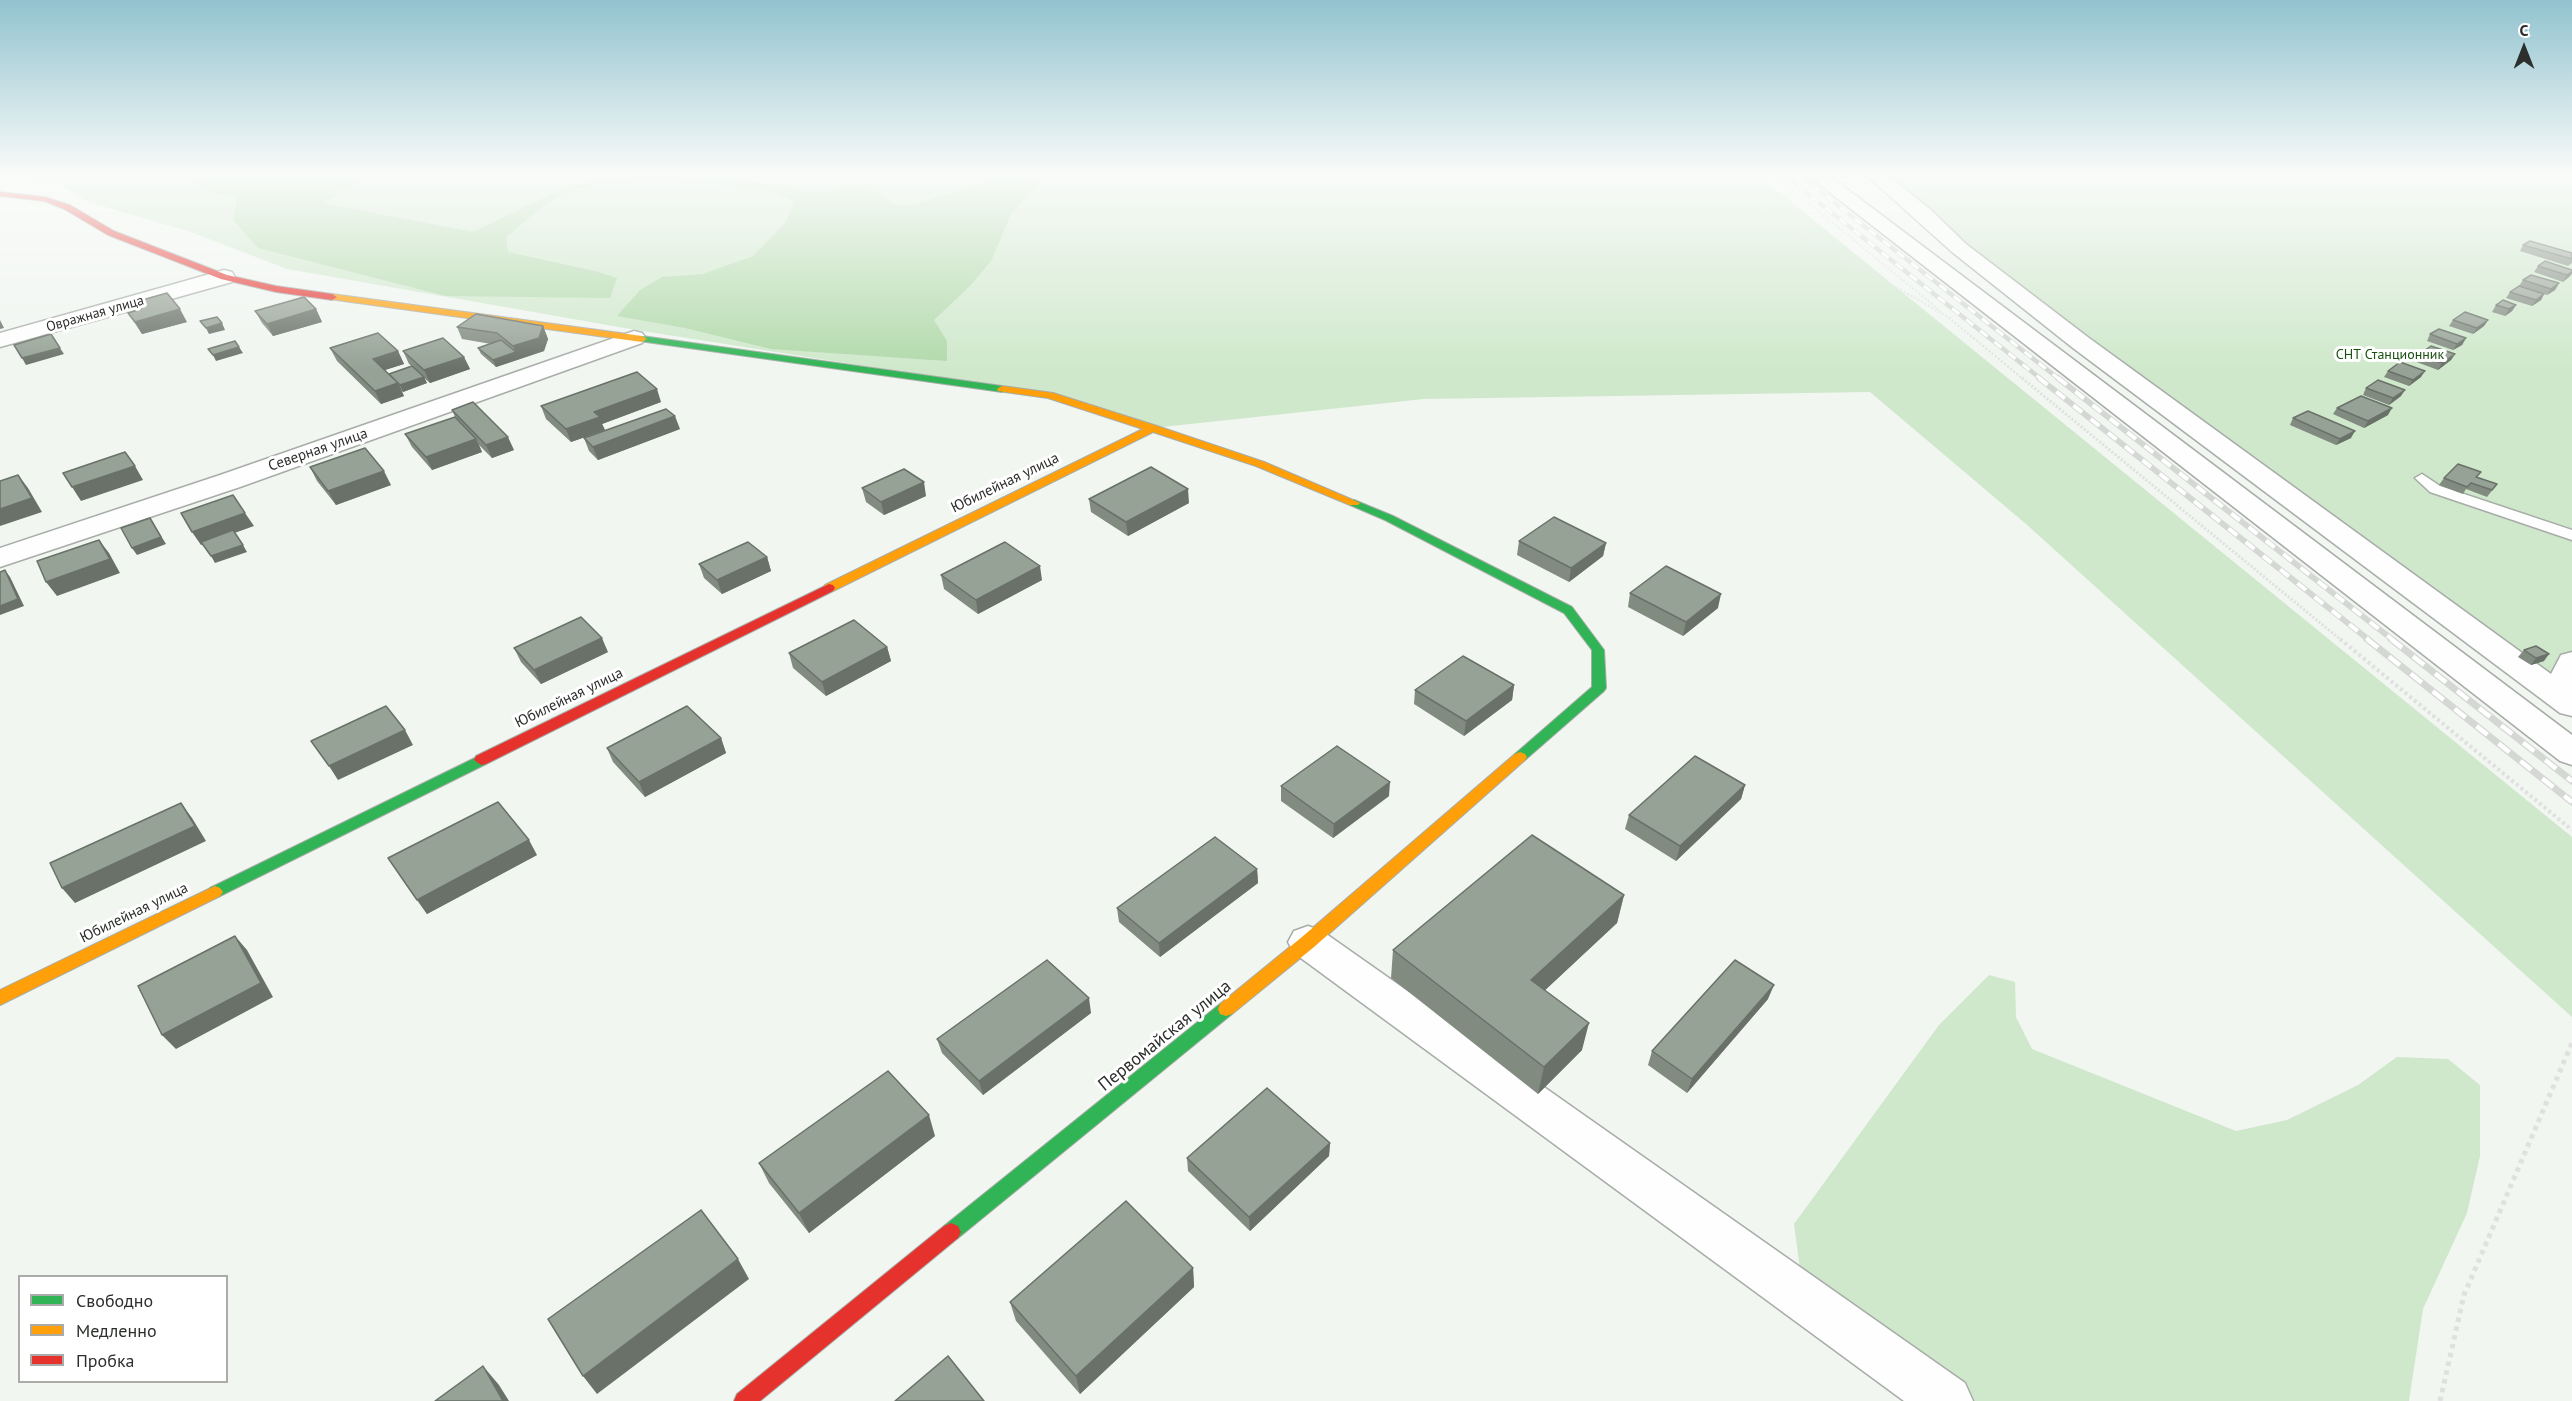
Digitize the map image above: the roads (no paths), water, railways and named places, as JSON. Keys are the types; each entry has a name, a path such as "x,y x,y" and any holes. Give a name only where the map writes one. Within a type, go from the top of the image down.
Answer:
{"street":[{"path":"127,239 224,278 276,289 1049,395 1154,428"},
{"path":"1900,239 2572,753"},
{"path":"1950,239 2081,343 2565,700 2572,662"},
{"name":"Овражная улица","path":"0,340 224,278"},
{"name":"Северная улица","path":"0,558 230,481 634,338"},
{"name":"Первомайская улица","path":"744,1401 1308,942 1599,688 1598,650 1568,610 1389,518 1260,465 1154,428"},
{"name":"Юбилейная улица","path":"0,998 1154,428"},
{"path":"1308,942 1947,1401"}],"lane":[{"path":"2422,478 2435,489 2572,535"}],"railway":[{"path":"1865,239 2041,379"},
{"path":"1881,239 2059,379"},
{"path":"2039,378 2369,640"},
{"path":"2058,378 2393,640"},
{"path":"2367,639 2572,802"},
{"path":"2391,639 2572,781"}],"park label":[{"name":"СНТ Станционник","path":"2390,355"}]}
